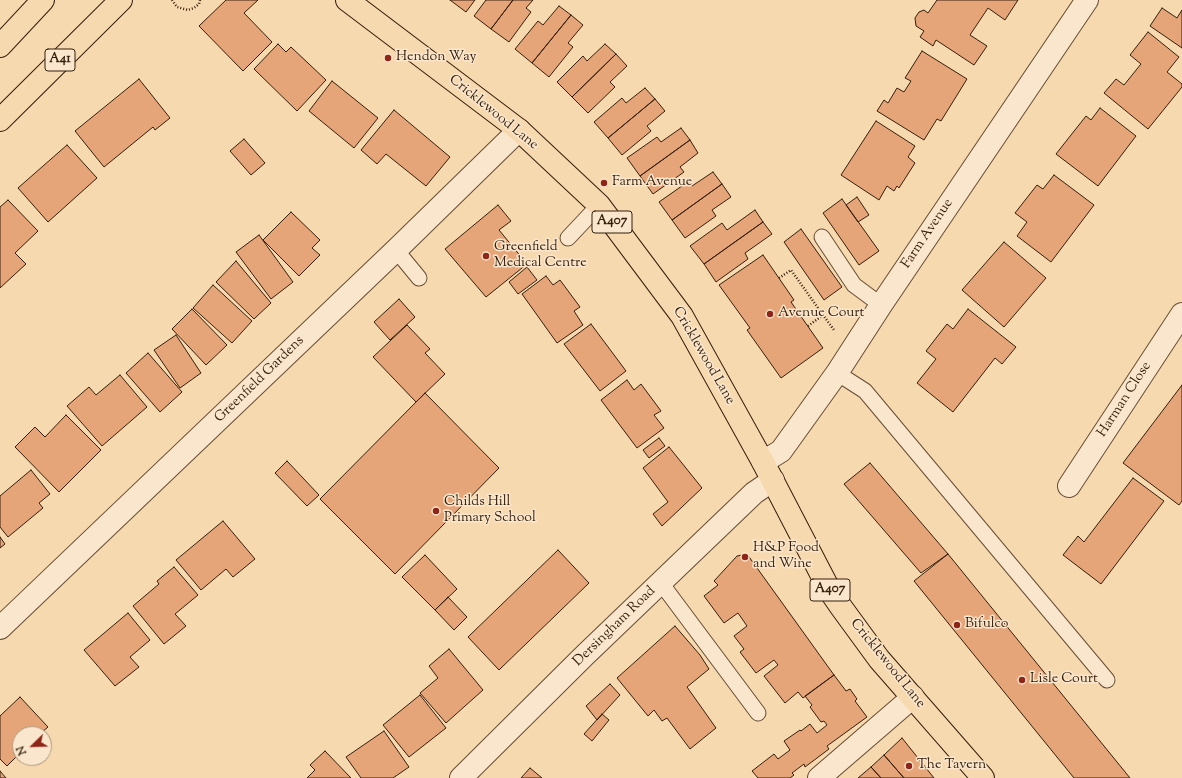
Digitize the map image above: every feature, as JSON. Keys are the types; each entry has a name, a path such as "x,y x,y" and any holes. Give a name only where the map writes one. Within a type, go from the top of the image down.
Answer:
{"main road":[{"path":"0,46 43,0"},
{"name":"A41","path":"0,120 121,0"},
{"name":"Cricklewood Lane","path":"347,0 519,130 599,205 682,316 768,471 837,601 879,659 982,778"}],"street":[{"name":"Farm Avenue","path":"768,471 837,373 881,305 1087,0"},
{"name":"Greenfield Gardens","path":"0,628 396,250 519,130"},
{"name":"Harman Close","path":"1069,486 1182,314"},
{"name":"Dersingham Road","path":"461,778 585,655 755,491 768,471"},
{"path":"819,778 913,697"}],"lane":[{"path":"568,238 599,205"},
{"path":"822,236 854,285 881,305"},
{"path":"396,250 419,278"},
{"path":"837,373 865,391 1107,680"},
{"path":"661,583 758,713"}],"path":[{"path":"172,0 178,7 188,10 199,4 200,0"},
{"path":"779,278 791,270 823,315 851,350"},
{"path":"808,326 823,315"}],"building":[{"path":"226,0 258,0 244,13 272,42 243,71 199,26"},
{"path":"450,0 475,0 466,12"},
{"path":"486,0 513,0 491,29 474,16"},
{"path":"513,0 533,0 526,8 531,12 509,42 491,29"},
{"path":"937,0 1018,0 1005,20 988,8 970,35 987,46 974,65 936,40 933,46 920,37 924,31 916,26 915,18 919,12 924,10 928,13"},
{"path":"559,6 571,15 532,63 515,49 538,21 543,25"},
{"path":"1162,8 1177,18 1182,10 1182,48 1150,26"},
{"path":"571,15 583,25 568,43 573,47 549,77 532,63"},
{"path":"1148,32 1179,57 1167,72 1182,84 1182,87 1148,129 1104,93 1116,79 1124,85 1141,64 1130,55"},
{"path":"278,44 286,52 291,47 326,80 297,111 254,69"},
{"path":"605,44 616,54 572,97 557,82 583,56 587,61"},
{"path":"922,51 967,79 941,121 937,119 924,140 877,111 884,100 888,103 897,88 904,92 911,81 905,78"},
{"path":"616,54 627,66 610,82 615,87 588,113 572,97"},
{"path":"139,79 170,118 155,130 153,127 104,167 75,131"},
{"path":"332,81 378,118 354,148 309,111"},
{"path":"645,88 655,99 608,138 594,122 622,98 626,103"},
{"path":"655,99 665,111 647,126 651,131 622,155 608,138"},
{"path":"1100,108 1136,136 1098,186 1056,154 1086,116 1091,120"},
{"path":"394,110 450,157 426,186 386,154 377,164 361,150"},
{"path":"876,121 915,146 908,157 915,163 899,188 897,186 894,191 887,186 879,200 841,175"},
{"path":"681,128 690,140 640,176 627,158 657,137 661,142"},
{"path":"244,139 265,163 251,175 230,151"},
{"path":"690,140 698,153 680,167 684,172 653,194 640,176"},
{"path":"67,145 97,178 48,222 18,188"},
{"path":"713,172 722,184 672,220 659,202 689,181 692,186"},
{"path":"1054,175 1094,205 1051,262 1017,236 1027,222 1015,213 1037,185 1043,189"},
{"path":"722,184 731,197 712,210 716,216 685,238 672,220"},
{"path":"857,197 869,215 858,222 846,205"},
{"path":"842,199 879,251 859,265 823,213"},
{"path":"8,200 38,231 15,253 26,264 0,288 0,207"},
{"name":"Greenfield Medical Centre","path":"498,205 511,221 499,230 527,264 486,297 445,249"},
{"path":"755,210 763,222 704,264 690,246 722,223 727,230"},
{"path":"291,212 320,240 312,248 320,255 299,276 263,240"},
{"path":"763,222 772,234 745,253 748,259 716,282 704,264"},
{"path":"801,229 842,287 824,300 784,242"},
{"path":"259,235 293,282 271,299 236,252"},
{"path":"1004,242 1046,278 1004,327 962,290"},
{"name":"Avenue Court","path":"763,255 794,300 791,302 823,348 781,378 747,330 750,328 719,285"},
{"path":"236,261 271,303 254,319 216,282"},
{"path":"527,267 537,280 518,294 509,282"},
{"path":"546,276 553,285 560,280 580,307 574,311 583,325 557,343 522,294"},
{"path":"213,285 252,321 232,343 193,308"},
{"path":"399,299 415,317 390,340 374,322"},
{"path":"192,309 227,345 206,365 172,329"},
{"path":"968,309 1016,347 1002,364 995,358 953,412 917,383 936,359 926,351 947,324 953,329"},
{"path":"591,324 626,371 600,391 564,344"},
{"path":"407,325 430,349 425,353 445,374 416,402 373,357"},
{"path":"176,335 201,373 180,388 154,350"},
{"path":"148,353 182,392 160,412 126,373"},
{"path":"120,375 147,407 102,446 67,406 89,387 96,395"},
{"path":"627,380 634,390 641,384 661,411 654,415 664,428 637,448 601,400"},
{"path":"1182,385 1182,501 1179,505 1123,463"},
{"path":"425,393 499,468 395,574 320,499"},
{"path":"66,415 101,450 59,492 15,447 35,427 45,437"},
{"path":"659,438 665,446 649,458 643,450"},
{"path":"669,447 702,488 662,526 653,514 668,502 643,468"},
{"path":"287,461 319,495 307,506 275,473"},
{"path":"870,463 948,554 921,573 844,484"},
{"path":"31,470 50,494 39,503 43,508 8,537 0,527 0,496"},
{"path":"1133,478 1164,501 1101,584 1063,555 1078,536 1084,542"},
{"path":"223,521 255,559 233,577 226,569 201,590 176,560"},
{"path":"0,537 5,544 0,548"},
{"path":"558,550 589,583 499,670 468,637"},
{"path":"747,554 834,675 803,698 798,692 785,703 764,676 778,665 774,660 756,673 740,652 744,649 734,636 747,626 738,613 724,623 704,596 718,585 714,581 737,556"},
{"name":"Lisle Court","path":"948,554 1130,778 1074,778 914,581"},
{"path":"425,555 457,589 435,610 402,577"},
{"path":"174,567 198,595 175,614 186,626 164,644 133,606 159,584 157,581"},
{"path":"448,597 467,617 454,630 435,610"},
{"path":"128,613 150,640 130,657 139,667 115,686 84,650"},
{"path":"675,626 700,655 709,669 687,687 716,728 690,749 667,718 662,721 654,710 648,716 617,678"},
{"path":"449,649 483,690 446,723 420,693 438,678 429,666"},
{"path":"834,675 846,691 850,689 857,699 855,701 867,717 827,746 829,749 805,767 804,764 792,773 794,775 790,778 758,778 752,771 774,754 778,759 790,750 784,741 810,724 817,733 827,725 824,721 821,722 810,707 812,705 805,696"},
{"path":"610,684 620,695 597,720 586,706"},
{"path":"420,695 446,728 409,757 383,725"},
{"path":"20,697 47,726 12,726 12,761 7,766 0,759 0,716"},
{"path":"602,714 609,720 592,741 584,734"},
{"path":"384,731 409,767 393,778 361,778 346,757"},
{"name":"The Tavern","path":"902,738 934,778 904,778 884,755"},
{"path":"325,751 351,778 307,778 315,770 310,765"},
{"path":"884,755 904,778 881,778 871,767"},
{"path":"871,767 881,778 858,778"},
{"path":"530,768 542,778 521,778"},
{"path":"0,771 6,778 0,778"}],"place":[{"name":"Hendon Way","path":"388,58"},
{"name":"Farm Avenue","path":"604,183"},
{"name":"Greenfield Medical Centre","path":"486,256"},
{"name":"Avenue Court","path":"770,314"},
{"name":"Childs Hill Primary School","path":"436,511"},
{"name":"H&P Food and Wine","path":"745,557"},
{"name":"Bifulco","path":"957,625"},
{"name":"Lisle Court","path":"1022,680"},
{"name":"The Tavern","path":"909,766"}]}
